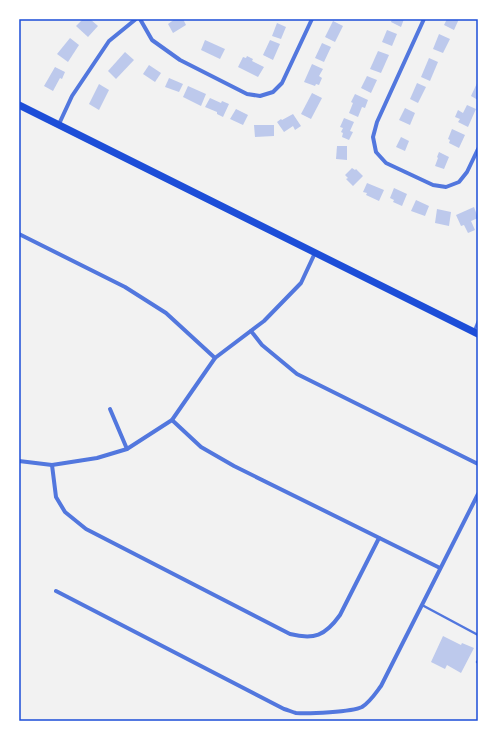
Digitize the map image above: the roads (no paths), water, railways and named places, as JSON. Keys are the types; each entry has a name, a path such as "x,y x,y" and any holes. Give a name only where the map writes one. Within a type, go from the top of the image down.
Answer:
{"main road":[{"path":"19,104 476,333"}],"street":[{"path":"59,124 72,96 109,41 136,19"},
{"path":"140,19 152,40 180,60 247,94 260,96 273,92 282,83 312,19"},
{"path":"424,19 377,122 373,137 376,152 386,163 433,185 446,187 459,182 467,172 478,149"},
{"path":"19,234 124,287 166,313 215,358"},
{"path":"19,461 52,465 97,458 127,449 172,420 215,358 264,321 301,283 315,253"},
{"path":"251,331 262,345 297,374 478,464"},
{"path":"110,409 127,449"},
{"path":"172,420 201,447 234,466 440,568"},
{"path":"52,465 56,497 64,512 86,529 290,634 304,637 319,635 332,627 340,616 379,538"},
{"path":"56,591 294,713 351,710 360,708 368,702 381,686 478,494"}],"lane":[{"path":"476,333 478,321"},
{"path":"422,605 478,635"}]}
